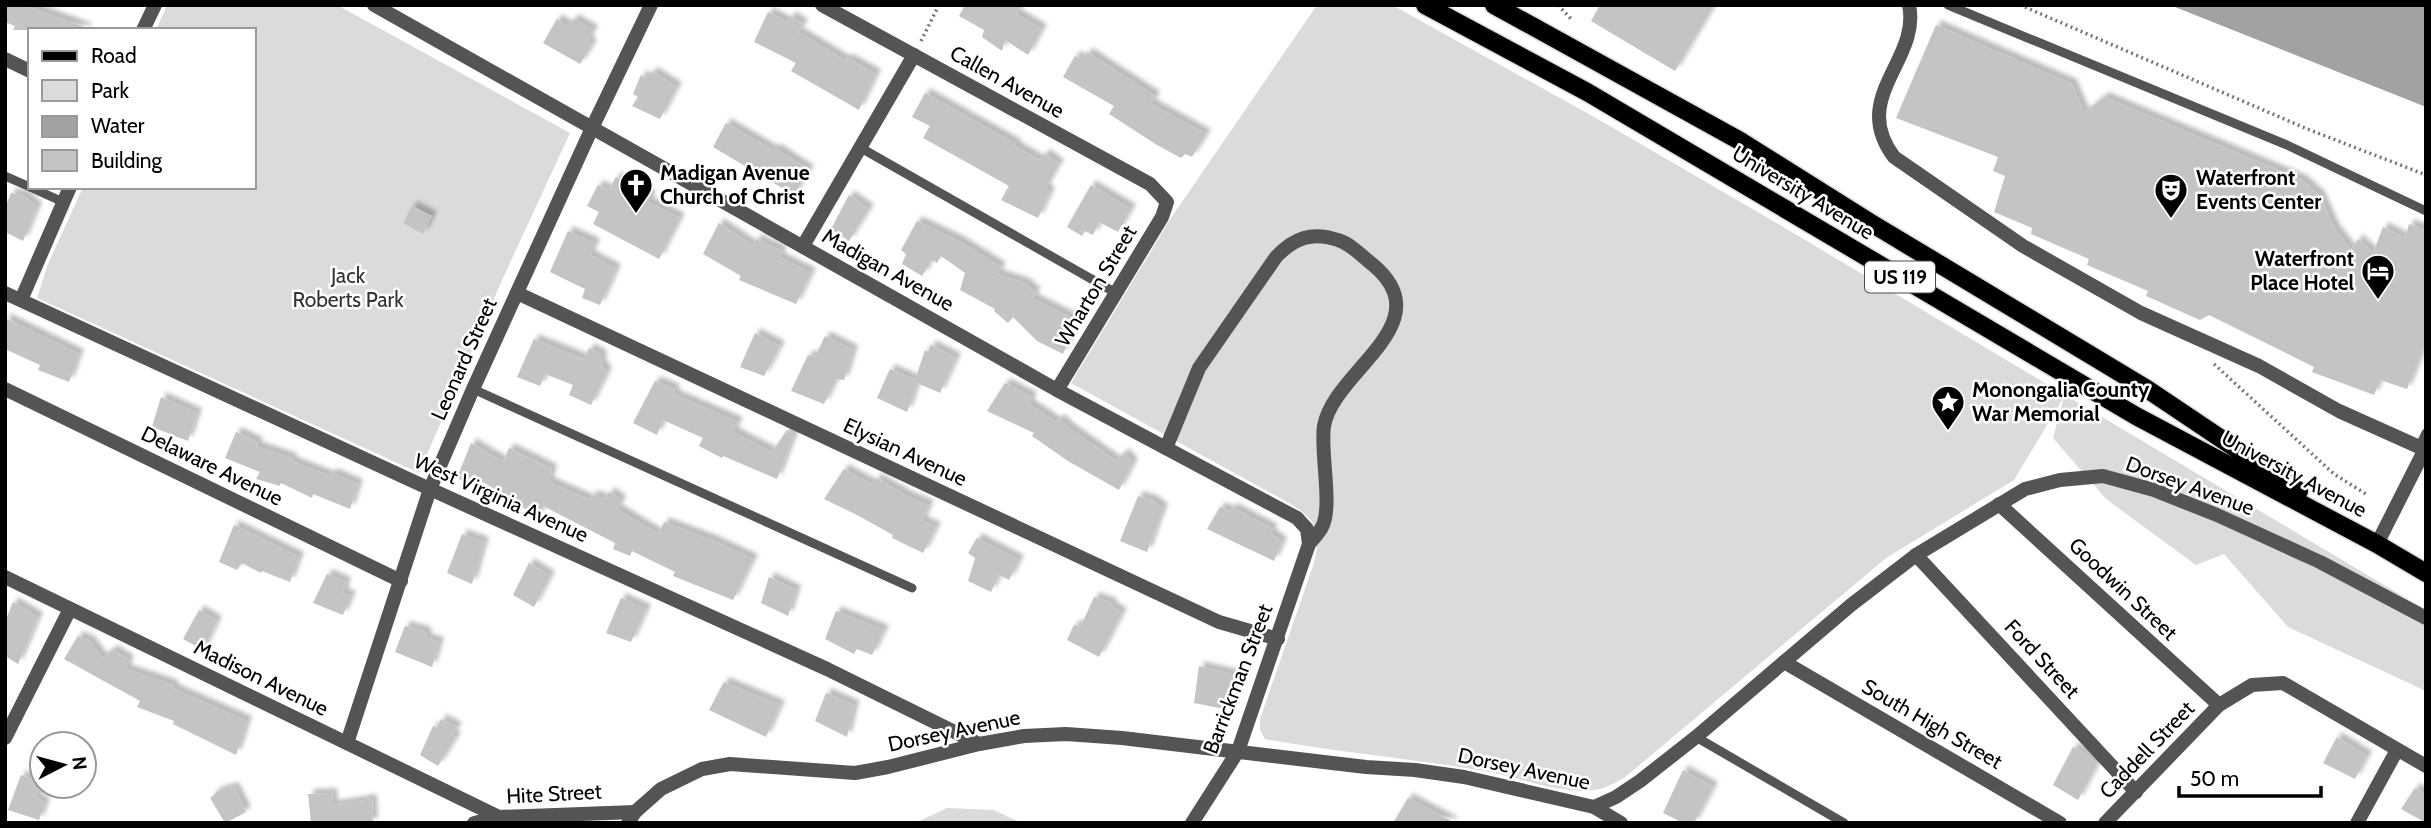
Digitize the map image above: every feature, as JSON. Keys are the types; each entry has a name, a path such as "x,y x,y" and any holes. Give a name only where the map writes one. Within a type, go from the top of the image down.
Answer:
{"main road":[{"name":"University Avenue","path":"1425,5 1587,92 2136,416 2377,544 2426,573"},
{"name":"University Avenue","path":"1494,5 1742,142 2147,389 2377,544"}],"street":[{"path":"143,28 154,5"},
{"name":"Madigan Avenue","path":"374,5 1058,390 1297,518 1307,529"},
{"name":"Leonard Street","path":"347,743 430,489 472,389 651,5"},
{"name":"Callen Avenue","path":"822,5 1150,184 1167,202"},
{"path":"1909,5 1910,26 1883,93 1878,114 1885,145 1894,157 2024,246 2141,313 2259,366 2339,411 2423,449 2377,544"},
{"path":"803,246 914,55"},
{"path":"5,59 28,70"},
{"path":"21,300 69,189"},
{"name":"Wharton Street","path":"1058,390 1162,217 1167,202"},
{"name":"Barrickman Street","path":"1166,448 1199,368 1276,257 1287,246 1302,237 1330,237 1344,242 1383,273 1394,289 1397,311 1391,329 1342,393 1324,425 1324,525 1309,544 1238,751 1192,823"},
{"name":"West Virginia Avenue","path":"5,293 827,669 979,744"},
{"name":"Elysian Avenue","path":"517,293 1219,622 1278,639"},
{"name":"Delaware Avenue","path":"5,389 401,581"},
{"name":"Dorsey Avenue","path":"632,817 661,789 702,769 730,764 855,773 979,744 1024,736 1066,734 1464,777 1594,807 1616,797 1640,781 1851,605 1916,555 2025,489 2060,480 2103,476 2154,490 2320,562 2426,618"},
{"name":"Goodwin Street","path":"1999,504 2218,705"},
{"name":"Barrickman Street","path":"1307,529 1309,544"},
{"name":"Ford Street","path":"1916,555 2136,792"},
{"name":"Madison Avenue","path":"5,577 347,743 497,820"},
{"path":"5,738 70,609"},
{"name":"South High Street","path":"1784,662 2060,823"},
{"name":"Caddell Street","path":"2105,823 2218,705 2252,685 2283,683 2426,766"},
{"path":"2357,823 2398,750"},
{"path":"1594,807 1621,823"},
{"name":"Hite Street","path":"474,823 497,820 632,817"}],"lane":[{"path":"1948,5 2287,145 2426,211"},
{"path":"861,148 1116,293"},
{"path":"5,176 28,186"},
{"path":"34,189 63,202"},
{"path":"472,389 912,588"},
{"path":"2423,449 2426,433"},
{"path":"1696,737 1844,823"}],"path":[{"path":"914,55 939,5"},
{"path":"1558,5 1573,21"},
{"path":"2020,5 2305,128 2426,175"},
{"path":"2214,365 2334,474 2366,494"}],"green space":[{"name":"Jack Roberts Park","path":"167,5 337,5 570,133 503,278 419,473 37,298 48,264 82,189 256,189 256,28 157,28"},
{"path":"1317,5 1392,5 1596,118 1785,228 2426,610 2426,691 2288,627 2224,554 2196,565 2106,499 2053,438 2064,397 2014,480 1886,558 1624,778 1610,785 1590,791 1572,790 1478,770 1265,739 1260,730 1260,719 1314,563 1317,543 1315,527 1306,515 1289,503 1071,383 1171,218"},
{"path":"947,808 994,810 1021,823 915,823"}],"water":[{"path":"2170,5 2426,5 2426,107"}],"building":[{"path":"5,5 24,5 87,28 13,30 15,26 5,22"},
{"path":"965,5 1024,5 1015,13 1042,29 1028,55 1005,40 1002,51 982,37 984,30 959,16"},
{"path":"1600,5 1714,5 1675,71 1591,21"},
{"path":"768,12 787,22 791,16 803,24 798,32 846,61 847,58 876,74 859,110 791,71 796,63 754,42"},
{"path":"557,19 567,26 574,19 593,30 588,40 592,45 580,64 543,43"},
{"name":"Waterfront Events Center","path":"1936,25 2072,84 2084,113 2104,97 2302,180 2320,196 2334,228 2351,250 2358,239 2373,253 2383,227 2405,238 2409,224 2426,230 2426,340 2407,389 2380,380 2374,395 2312,372 2314,367 2209,315 2200,320 2146,296 2148,291 2087,265 2089,259 2031,234 2032,228 1994,212 2005,176 1993,171 1998,157 1896,118"},
{"path":"1087,52 1155,96 1151,104 1206,134 1192,157 1185,154 1181,158 1157,145 1109,114 1114,106 1063,77 1075,56 1084,59"},
{"path":"653,72 677,87 660,119 632,106 638,97 633,94 641,75 647,78"},
{"path":"925,93 1016,144 1015,146 1039,160 1045,154 1059,164 1045,188 1050,192 1038,218 1001,200 1009,186 923,138 930,126 912,117"},
{"path":"726,123 774,151 775,148 809,170 794,195 713,147"},
{"name":"Madigan Avenue Church of Christ","path":"616,177 651,196 648,202 680,218 659,259 593,224 599,212 587,206 598,185 609,190"},
{"path":"1091,185 1131,209 1118,232 1099,222 1093,235 1085,231 1082,236 1067,227"},
{"path":"11,193 24,196 37,207 23,241 5,232 5,208"},
{"path":"849,195 869,209 849,241 831,229"},
{"path":"412,206 432,216 423,234 403,223"},
{"path":"917,221 959,241 1001,267 997,274 1025,283 1036,293 1032,298 1078,321 1063,354 1037,341 1013,317 1008,323 995,309 960,290 965,273 941,256 937,263 932,260 922,276 902,264 906,254 901,250"},
{"path":"719,223 753,246 756,239 782,251 779,257 811,273 796,304 739,280 741,276 703,254"},
{"path":"568,231 595,243 590,255 616,269 600,305 582,298 585,289 550,272"},
{"path":"5,318 79,354 69,382 38,370 40,365 5,349"},
{"path":"755,333 780,346 764,376 740,367"},
{"path":"825,336 853,350 844,380 836,379 824,404 791,391 808,355 815,357"},
{"path":"534,339 584,359 589,348 602,355 601,364 607,372 591,405 569,395 573,385 545,374 540,386 517,377"},
{"path":"931,345 956,358 940,393 917,383 907,412 877,398 890,369 915,380 925,350 928,352"},
{"path":"655,381 675,389 673,394 738,422 733,432 772,452 787,430 794,434 777,479 723,456 722,458 699,446 703,438 663,420 657,435 633,423"},
{"path":"1005,383 1032,397 1029,404 1056,422 1060,419 1116,461 1124,453 1133,463 1119,490 1068,461 1032,436 1034,433 987,411"},
{"path":"161,397 197,413 188,441 152,427"},
{"path":"236,432 258,442 256,446 292,458 291,461 358,484 350,509 313,494 312,498 281,483 280,486 256,479 260,472 225,458"},
{"path":"471,443 503,462 509,448 552,469 549,482 590,500 592,495 606,499 609,492 621,500 617,509 658,534 664,522 753,559 733,600 673,576 675,572 632,551 630,556 613,549 615,543 543,506 538,517 480,480 477,488 457,478"},
{"path":"844,469 873,485 876,478 929,505 922,521 936,527 923,553 824,499"},
{"path":"1138,496 1152,500 1163,508 1147,552 1120,541"},
{"path":"1220,507 1229,511 1233,508 1273,529 1270,533 1282,542 1274,561 1207,529"},
{"path":"234,525 299,557 290,582 262,571 261,573 242,563 237,570 219,562"},
{"path":"462,534 484,542 472,584 447,573"},
{"path":"977,538 1019,560 1009,580 999,575 991,592 968,581 975,558 968,553"},
{"path":"529,563 550,576 534,607 513,595"},
{"path":"327,574 346,582 343,593 351,596 343,615 313,603"},
{"path":"769,577 796,590 788,616 761,603"},
{"path":"1094,597 1112,603 1111,606 1122,613 1099,657 1067,640 1074,625 1081,626"},
{"path":"621,598 646,609 631,642 606,633"},
{"path":"13,602 38,617 18,664 5,656 5,622"},
{"path":"199,610 217,621 203,650 183,639"},
{"path":"836,611 884,630 872,655 857,649 854,654 825,639"},
{"path":"405,626 421,630 427,633 426,638 439,642 432,667 395,652"},
{"path":"78,636 90,641 102,658 113,650 129,660 126,669 174,685 172,688 247,721 236,755 173,724 174,721 137,707 140,701 64,659"},
{"path":"1199,666 1240,676 1236,693 1227,693 1224,709 1194,703"},
{"path":"724,682 780,705 766,737 709,710"},
{"path":"826,693 854,705 847,737 815,721"},
{"path":"441,719 457,727 452,735 456,737 438,766 420,755 433,726 437,728"},
{"path":"2337,737 2367,756 2355,779 2323,763"},
{"path":"2073,747 2088,755 2097,764 2078,800 2053,785"},
{"path":"1683,770 1713,787 1694,823 1683,823 1663,813"},
{"path":"21,775 28,777 28,800 40,800 45,803 39,820 8,810"},
{"path":"234,787 246,812 225,823 210,798 218,791"},
{"path":"2415,788 2426,795 2426,823 2401,809"},
{"path":"332,793 333,805 372,799 373,823 311,823 308,794"},
{"path":"1408,798 1455,823 1393,823"}],"place":[{"name":"Madigan Avenue Church of Christ","path":"636,215"},
{"name":"Waterfront Events Center","path":"2171,220"},
{"name":"Waterfront Place Hotel","path":"2378,301"},
{"name":"Monongalia County War Memorial","path":"1948,432"}]}
